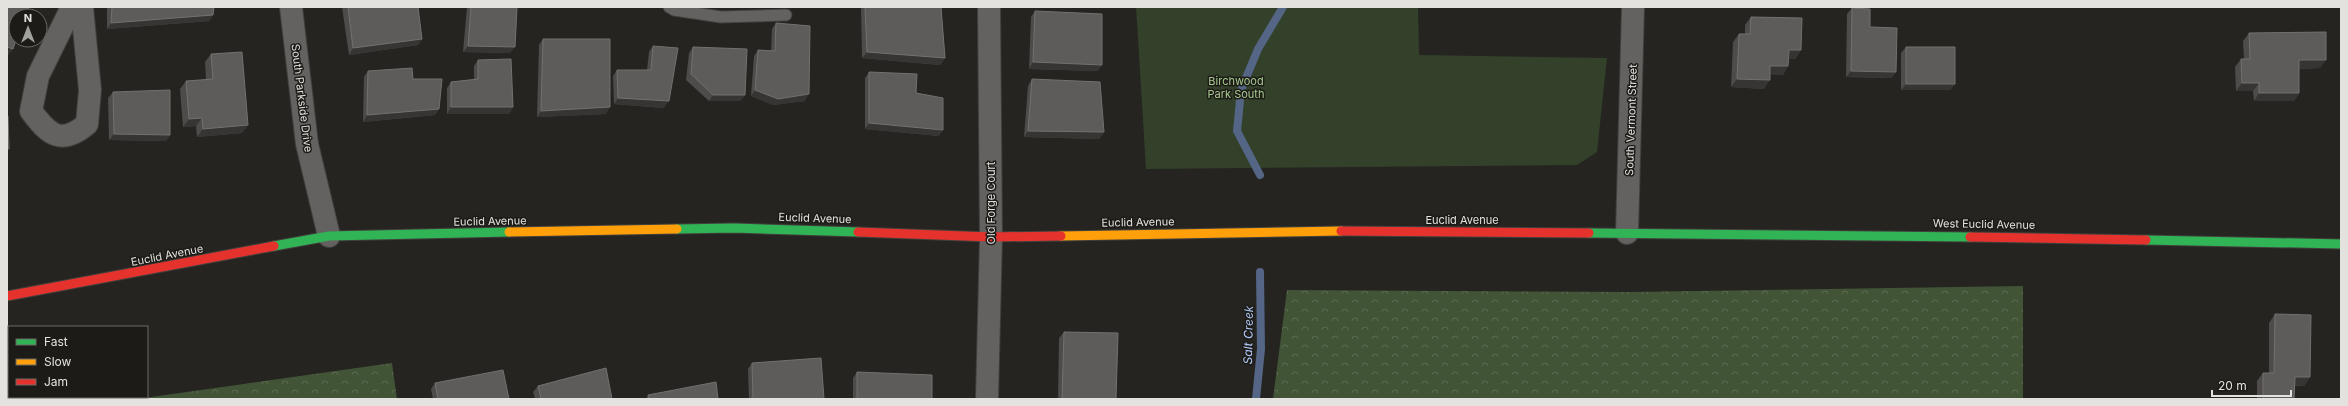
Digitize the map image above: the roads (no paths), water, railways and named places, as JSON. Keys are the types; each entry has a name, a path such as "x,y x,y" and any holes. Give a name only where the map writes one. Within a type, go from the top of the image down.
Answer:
{"main road":[{"name":"Euclid Avenue","path":"7,296 329,236 734,228 991,237 1309,231 1627,233"},
{"name":"West Euclid Avenue","path":"1627,233 2028,237 2341,244"}],"street":[{"path":"72,7 38,76 31,112 45,131 56,135 74,135 87,124 90,90 82,7"},
{"name":"South Parkside Drive","path":"291,7 306,144 329,236"},
{"name":"Old Forge Court","path":"987,399 991,237 989,7"},
{"name":"South Vermont Street","path":"1627,233 1633,7"}],"lane":[{"path":"669,7 674,10 721,17 786,15"}],"waterway":[{"name":"Salt Creek","path":"1260,175 1237,131 1241,90 1258,49 1283,7"},
{"name":"Salt Creek","path":"1256,399 1261,349 1260,272"}],"park label":[{"name":"Birchwood Park South","path":"1236,87"}]}
